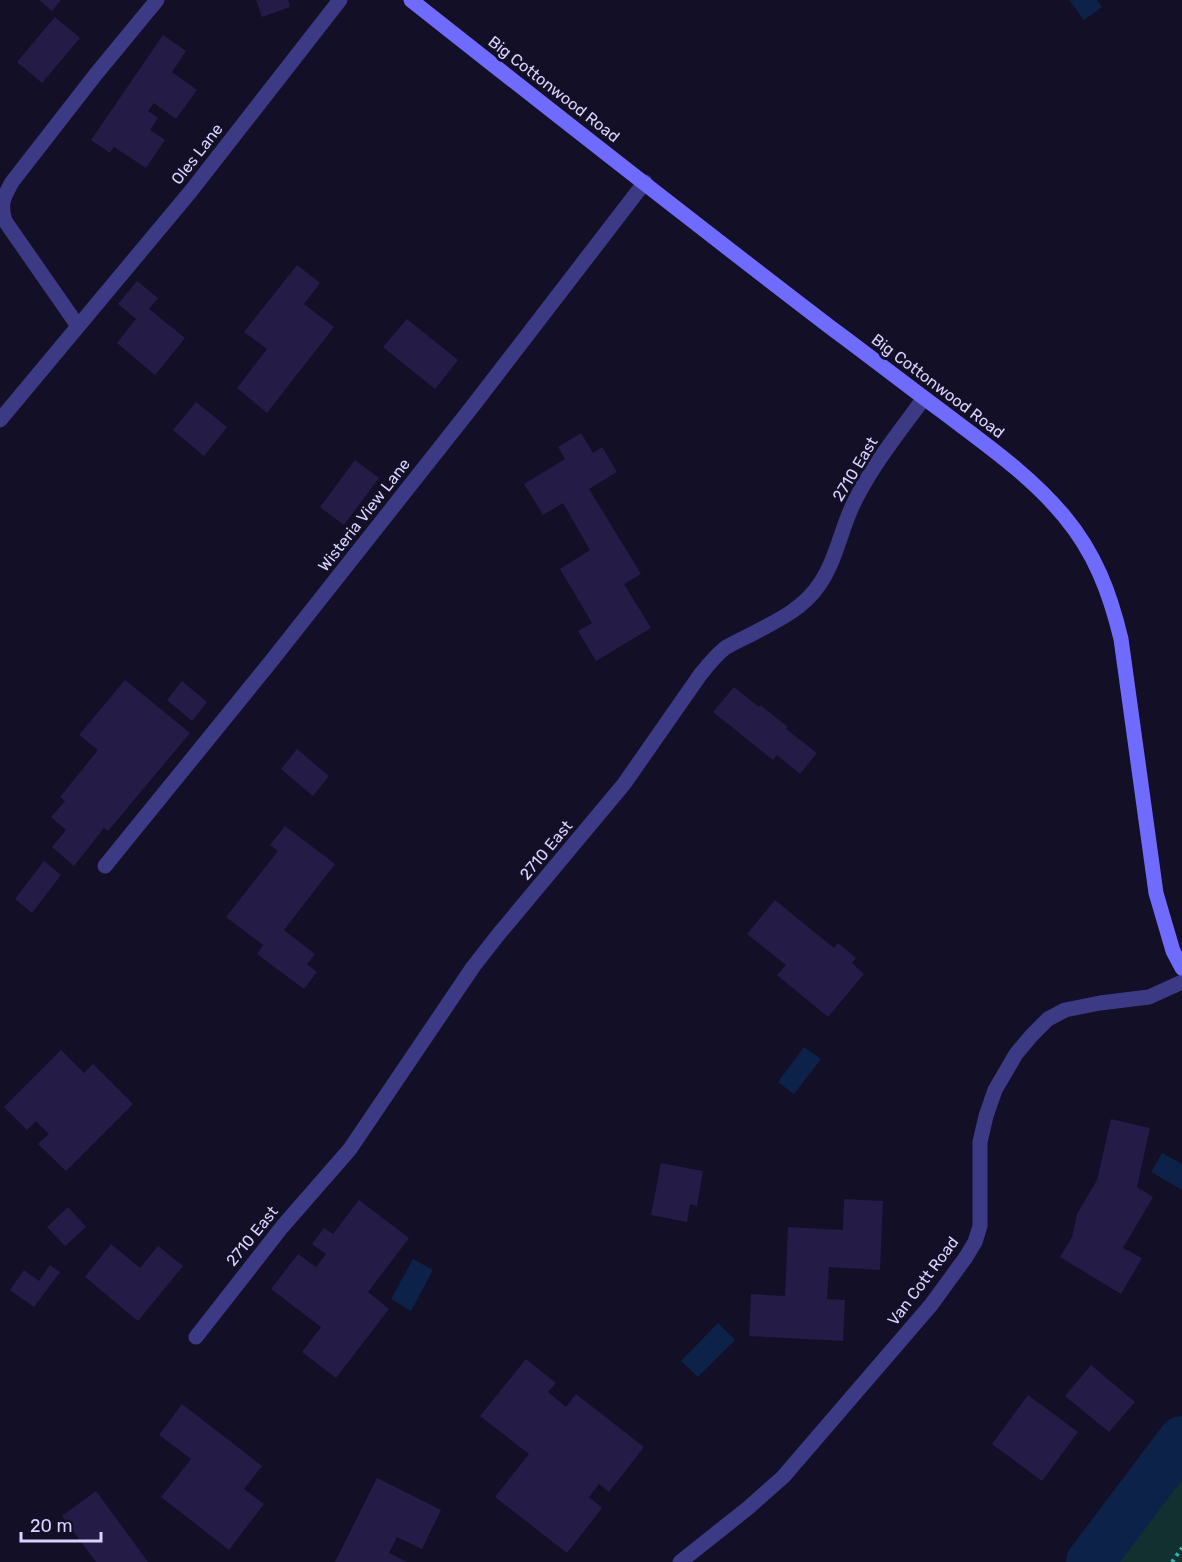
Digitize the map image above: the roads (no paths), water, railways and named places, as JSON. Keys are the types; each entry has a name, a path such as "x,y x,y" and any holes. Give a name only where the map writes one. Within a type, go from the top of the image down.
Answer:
{"main road":[{"name":"Big Cottonwood Road","path":"411,0 781,290 1001,456 1042,492 1065,517 1086,544 1113,606 1121,639 1156,893 1173,951 1182,968"}],"street":[{"path":"78,326 5,221 1,208 4,195 96,74 157,0"},
{"name":"Oles Lane","path":"0,420 191,191 340,0"},
{"name":"Wisteria View Lane","path":"105,866 472,407 645,182"},
{"name":"2710 East","path":"196,1337 282,1227 350,1149 473,967 624,784 714,658 727,647 794,611 819,585 829,568 851,509 863,486 878,461 924,398"},
{"name":"Van Cott Road","path":"680,1562 783,1477 918,1321 966,1257 975,1242 980,1226 980,1142 986,1116 995,1090 1016,1054 1032,1035 1048,1019 1065,1010 1100,1003 1149,998 1182,982"}],"water":[{"path":"1069,0 1097,0 1102,7 1084,20"},
{"path":"804,1047 821,1059 794,1094 778,1082"},
{"path":"1162,1153 1182,1164 1182,1190 1151,1172"},
{"path":"413,1259 433,1270 411,1311 391,1299"},
{"path":"718,1323 735,1340 698,1377 681,1361"}],"waterway":[{"path":"1090,1562 1182,1440"}]}
